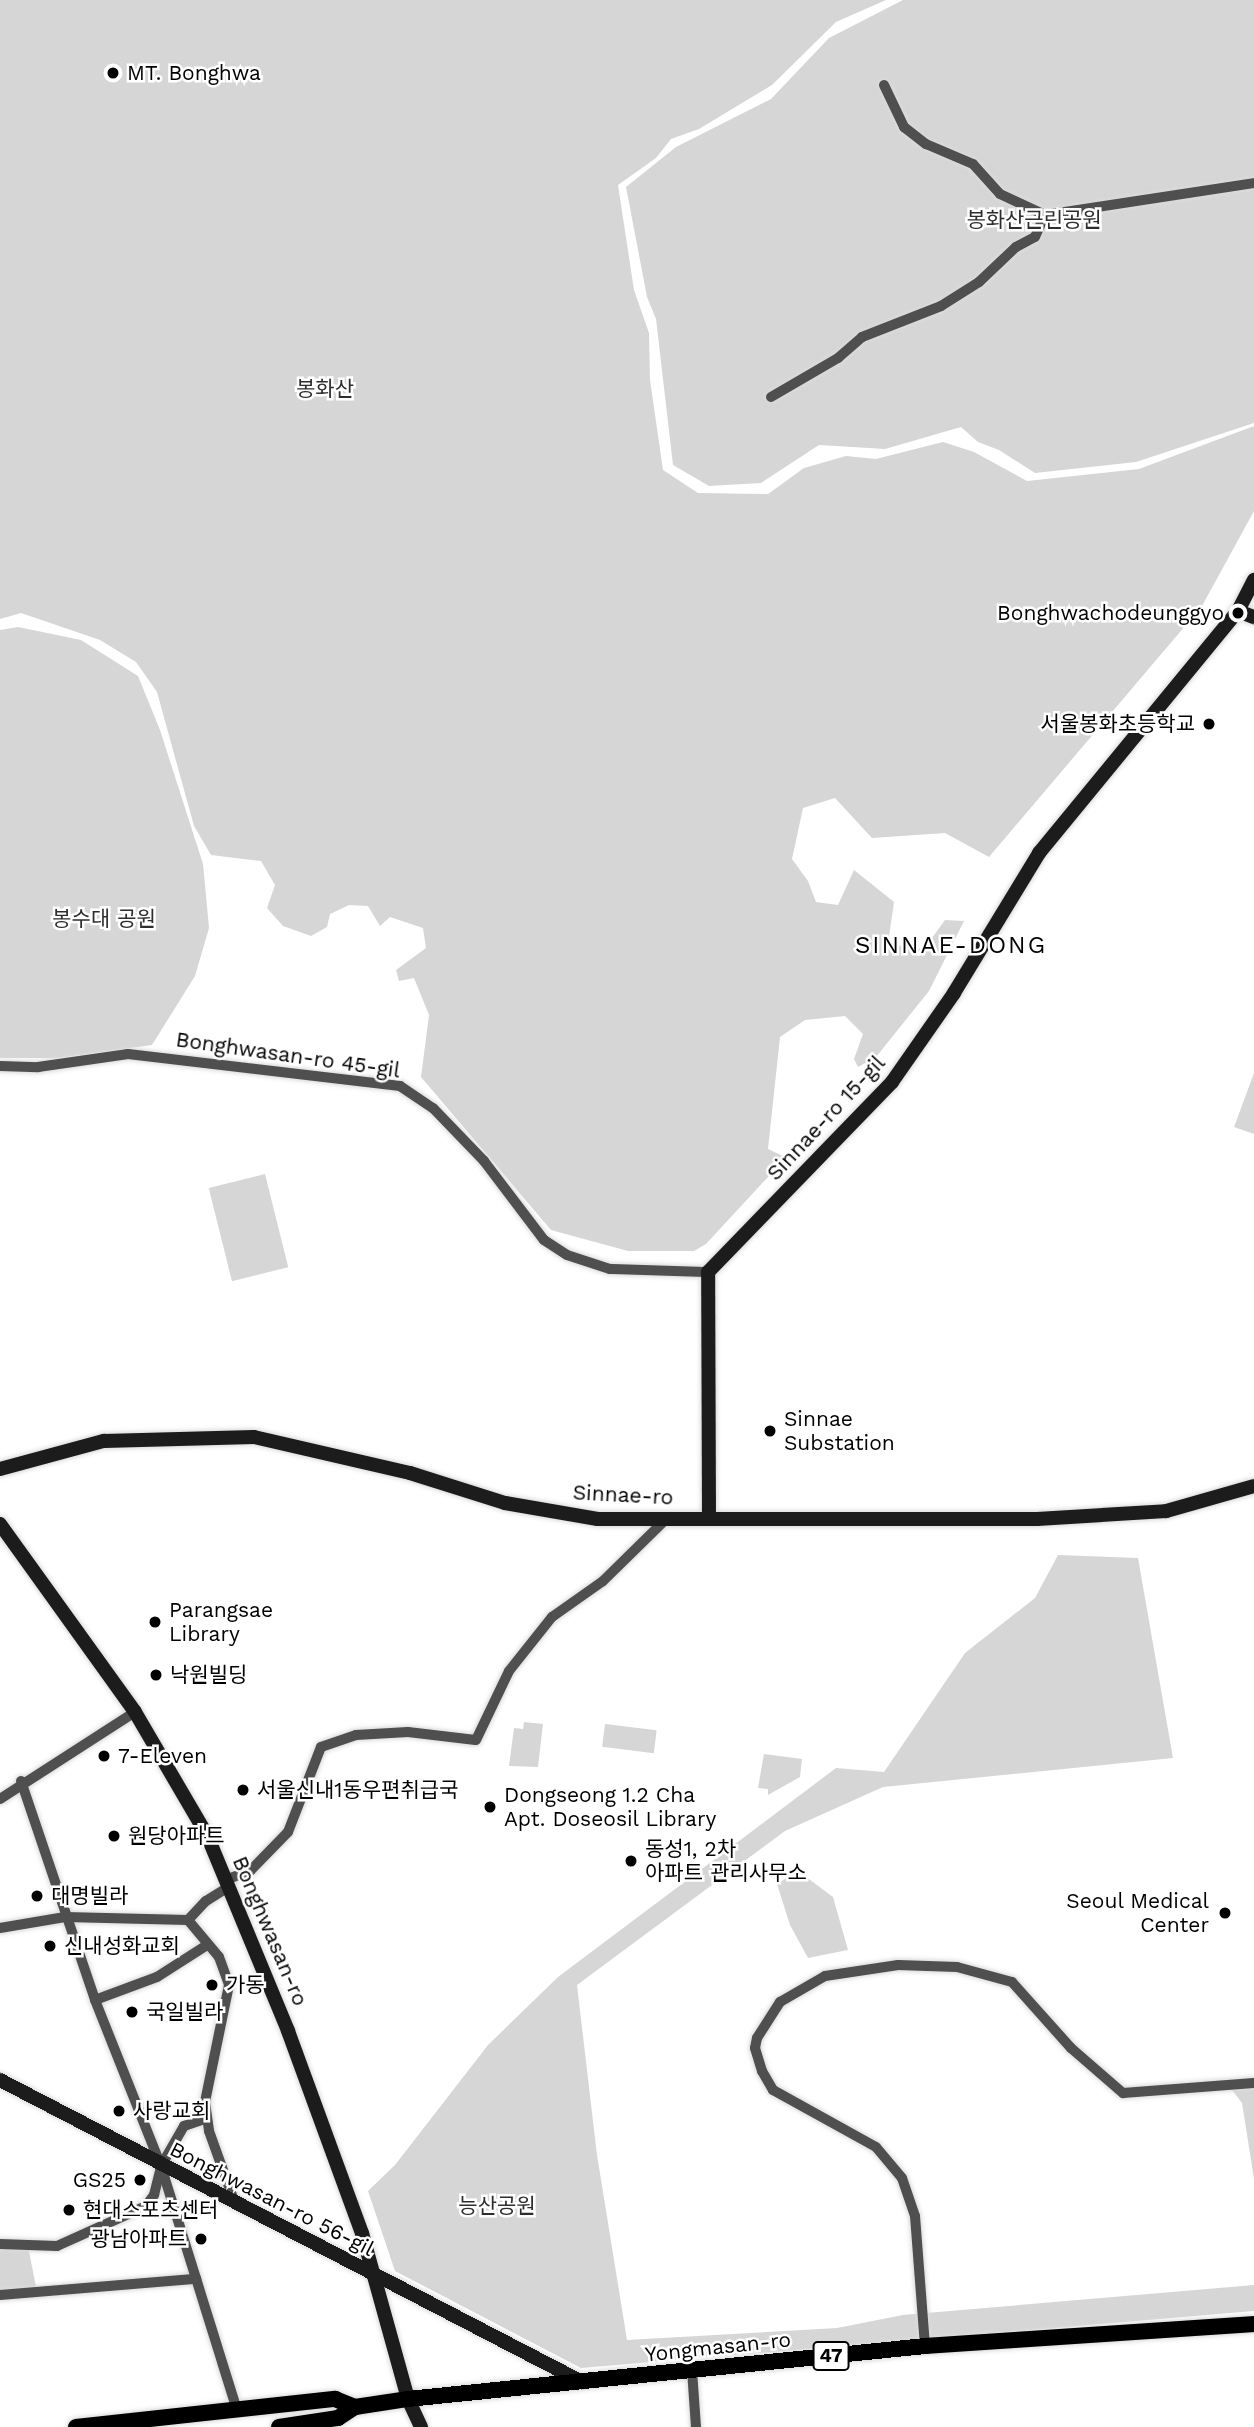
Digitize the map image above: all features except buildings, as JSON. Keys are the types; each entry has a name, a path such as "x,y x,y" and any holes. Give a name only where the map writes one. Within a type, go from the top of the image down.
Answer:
{"main road":[{"name":"Sinnae-ro 15-gil","path":"708,1272 892,1082 954,993 1039,853 1238,611 1254,580"},
{"path":"1238,611 1254,617"},
{"path":"708,1272 709,1519"},
{"name":"Sinnae-ro","path":"0,1469 104,1441 254,1437 410,1474 505,1503 598,1519 1037,1519 1166,1511 1254,1486"},
{"name":"Bonghwasan-ro","path":"0,1524 135,1712 201,1822 288,2031 377,2276 408,2399 421,2427"},
{"name":"Bonghwasan-ro 56-gil","path":"1,2082 582,2382"},
{"name":"Yongmasan-ro","path":"279,2427 338,2418 355,2407 408,2399 925,2346 1254,2323"},
{"name":"Yongmasan-ro","path":"76,2427 335,2399 355,2407"}],"street":[{"path":"884,85 904,127 926,144 973,164 1000,194 1045,215 1254,183"},
{"path":"771,397 838,358 862,337 941,306 979,282 1016,247 1035,237 1045,215"},
{"name":"Bonghwasan-ro 45-gil","path":"0,1066 38,1067 128,1054 400,1086 433,1108 484,1161 544,1240 567,1255 610,1269 708,1272"},
{"path":"0,1928 65,1917 188,1920 227,1883 250,1871 288,1832 321,1748 356,1735 395,1733 476,1740 509,1671 552,1617 603,1581 666,1519"},
{"path":"0,1799 21,1781 135,1712"},
{"path":"21,1781 95,2000 161,2166 237,2410"},
{"path":"188,1920 219,1957 229,1984 206,2080 207,2118 234,2201"},
{"path":"95,2000 157,1978 208,1945"},
{"path":"925,2346 915,2216 902,2178 876,2147 774,2090 762,2071 755,2049 757,2038 780,2002 825,1976 898,1965 957,1967 1012,1982 1071,2048 1123,2093 1254,2083"},
{"path":"0,2244 57,2246 108,2227 151,2202 161,2166 186,2123 207,2118"},
{"path":"0,2295 195,2279"},
{"path":"692,2371 696,2427"}],"green space":[{"name":"봉화산","path":"0,0 886,0 836,22 772,85 699,129 671,139 656,158 618,185 634,290 649,333 650,380 663,470 698,493 768,494 804,468 846,456 876,459 943,442 974,452 1027,481 1139,469 1254,426 1254,511 1202,606 989,857 945,833 872,838 835,798 803,808 792,859 808,881 816,902 838,905 854,870 894,902 888,944 924,949 945,920 964,921 929,991 876,1057 858,1067 854,1059 863,1034 845,1016 805,1020 780,1037 768,1149 783,1156 780,1164 706,1244 694,1251 628,1251 551,1230 421,1077 429,1015 414,978 399,981 396,970 426,948 423,928 390,917 380,926 368,906 349,905 330,914 327,927 311,936 283,926 267,908 275,885 261,861 211,855 194,826 157,692 136,662 100,640 21,613 0,619"},
{"name":"봉화산근린공원","path":"903,0 1254,0 1254,423 1136,462 1035,473 999,450 978,442 961,427 885,449 819,445 761,483 709,486 673,465 656,319 647,297 626,187 676,147 771,99 829,38"},
{"name":"봉수대 공원","path":"18,627 81,640 138,676 160,730 203,864 209,928 195,976 152,1045 58,1058 0,1058 0,630"},
{"path":"1254,1073 1254,1134 1234,1127"},
{"path":"265,1174 288,1267 232,1281 209,1188"},
{"name":"능산공원","path":"1058,1555 1138,1558 1173,1758 883,1787 785,1831 577,1985 597,2155 627,2340 837,2328 903,2315 1254,2285 1254,2311 581,2368 395,2271 368,2191 395,2165 488,2045 558,1977 836,1768 884,1772 965,1653 1035,1598"},
{"path":"524,1722 543,1724 538,1767 509,1766 514,1728 523,1729"},
{"path":"605,1724 657,1730 654,1753 602,1747"},
{"path":"764,1754 802,1759 800,1777 768,1795 768,1789 758,1788"},
{"path":"798,1871 833,1897 848,1950 808,1958 790,1925 777,1884"},
{"path":"1254,2083 1254,2179 1242,2103 1229,2086"},
{"path":"0,2241 27,2241 37,2292 0,2295"}],"place":[{"name":"MT. Bonghwa","path":"113,73"},
{"name":"Bonghwachodeunggyo","path":"1238,613"},
{"name":"서울봉화초등학교","path":"1209,724"},
{"name":"Sinnae Substation","path":"770,1431"},
{"name":"Parangsae Library","path":"155,1622"},
{"name":"낙원빌딩","path":"156,1675"},
{"name":"7-Eleven","path":"104,1756"},
{"name":"서울신내1동우편취급국","path":"243,1790"},
{"name":"Dongseong 1.2 Cha Apt. Doseosil Library","path":"490,1807"},
{"name":"원당아파트","path":"114,1836"},
{"name":"동성1, 2차 아파트 관리사무소","path":"631,1861"},
{"name":"대명빌라","path":"37,1896"},
{"name":"Seoul Medical Center","path":"1225,1913"},
{"name":"신내성화교회","path":"50,1946"},
{"name":"가동","path":"212,1985"},
{"name":"국일빌라","path":"132,2012"},
{"name":"사랑교회","path":"119,2111"},
{"name":"GS25","path":"140,2180"},
{"name":"현대스포츠센터","path":"69,2210"},
{"name":"광남아파트","path":"201,2239"}],"district":[{"name":"SINNAE-DONG","path":"951,946"}]}
